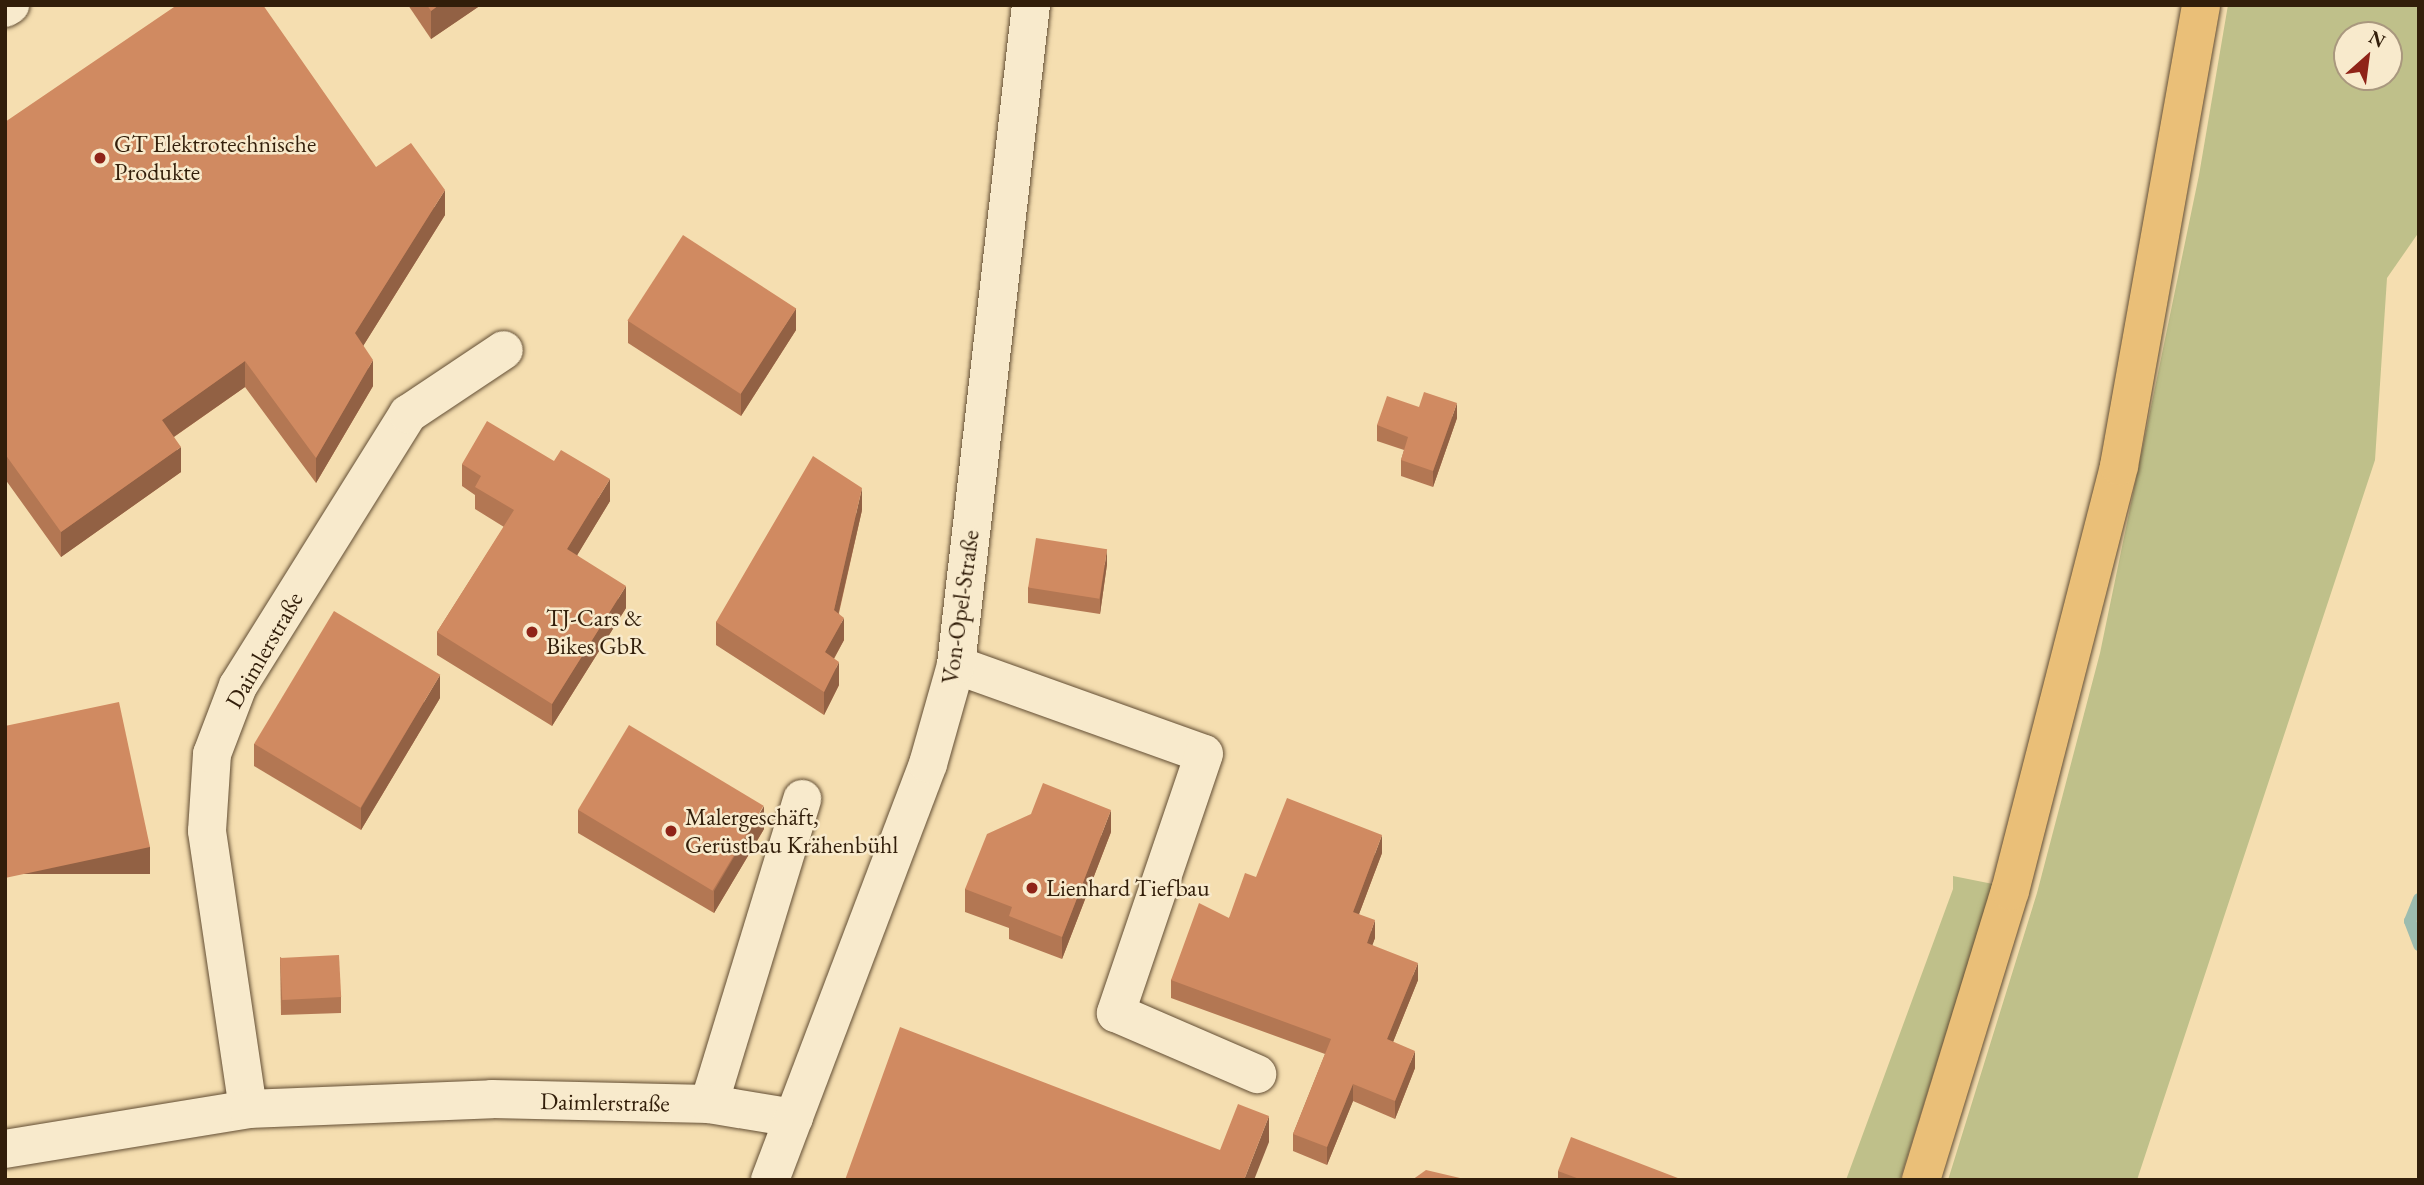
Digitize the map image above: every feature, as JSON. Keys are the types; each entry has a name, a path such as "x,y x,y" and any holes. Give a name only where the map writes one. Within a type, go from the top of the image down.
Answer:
{"main road":[{"path":"1920,1180 2010,891 2119,466 2202,5"}],"street":[{"path":"5,8 10,5"},
{"name":"Von-Opel-Straße","path":"770,1180 928,764 956,665 1031,5"},
{"name":"Daimlerstraße","path":"248,1109 206,831 212,754 238,686 408,414 504,350"},
{"path":"956,665 1203,754 1116,1013 1257,1074"},
{"path":"709,1104 802,799"},
{"name":"Daimlerstraße","path":"5,1149 248,1109 492,1099 709,1104 794,1118"}],"green space":[{"path":"2228,5 2419,5 2419,232 2387,278 2375,460 2137,1180 1948,1180 2037,893 2100,653 2199,175"},
{"path":"1953,876 1993,884 1900,1180 1846,1180 1953,889"}],"building":[{"path":"177,5 263,5 376,167 411,143 445,190 355,333 373,360 316,458 245,361 162,420 181,447 61,532 5,454 5,122"},
{"path":"427,5 439,5 431,11"},
{"path":"683,235 796,309 741,394 627,321"},
{"path":"1424,392 1457,403 1433,471 1401,460 1408,437 1377,425 1387,396 1419,407"},
{"path":"487,421 554,461 561,450 610,479 567,549 626,586 552,704 437,632 514,510 475,487 481,476 462,464"},
{"path":"813,456 862,488 834,610 844,618 825,652 839,662 824,692 716,622"},
{"path":"1036,538 1107,549 1099,599 1028,587"},
{"path":"334,611 440,675 360,808 254,744"},
{"path":"119,702 150,847 5,878 5,726"},
{"name":"Malergeschäft, Gerüstbau Krähenbühl","path":"629,725 764,806 713,891 578,810"},
{"name":"Lienhard Tiefbau","path":"1043,783 1111,810 1062,937 1009,916 1012,907 965,889 987,834 1031,814"},
{"path":"1287,798 1382,835 1353,912 1375,920 1367,943 1418,963 1387,1039 1415,1051 1395,1101 1353,1084 1327,1147 1293,1134 1331,1039 1171,980 1199,903 1229,918 1245,873 1256,877"},
{"path":"339,955 341,997 282,1000 280,958"},
{"path":"900,1027 1220,1150 1238,1104 1269,1116 1244,1180 845,1180"},
{"path":"1571,1137 1683,1180 1582,1180 1558,1171"},
{"path":"1426,1170 1460,1178 1412,1180"}],"waterway":[{"path":"2419,899 2410,921 2419,945"}],"place":[{"name":"GT Elektrotechnische Produkte","path":"100,158"},
{"name":"TJ-Cars & Bikes GbR","path":"532,632"},
{"name":"Malergeschäft, Gerüstbau Krähenbühl","path":"671,831"},
{"name":"Lienhard Tiefbau","path":"1032,888"}]}
